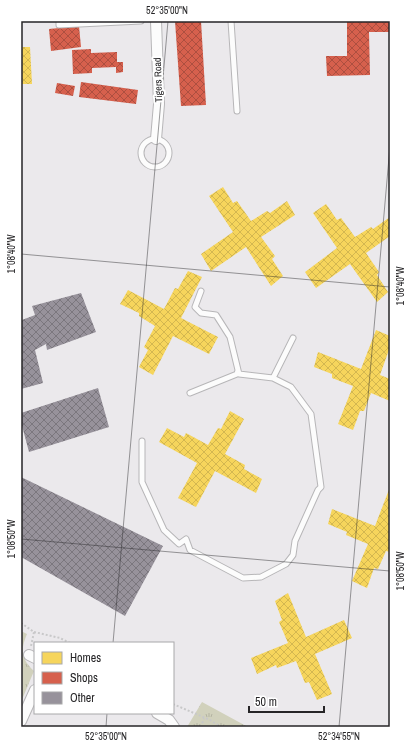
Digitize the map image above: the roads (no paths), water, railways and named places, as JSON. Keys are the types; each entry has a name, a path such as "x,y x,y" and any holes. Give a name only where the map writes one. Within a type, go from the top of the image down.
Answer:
{"street":[{"name":"Tigers Road","path":"156,21 159,104 156,139"},
{"path":"21,721 34,692"},
{"path":"159,714 169,720 174,727"}],"lane":[{"path":"59,21 59,25 141,21"},
{"path":"231,21 236,111"},
{"path":"156,139 165,143 168,147 168,157 163,165 154,168 145,164 140,156 140,151 147,140 156,139"},
{"path":"142,441 142,482 164,530 179,544 186,539 190,550 243,578 261,577 286,564 293,555 295,541 320,487 311,414 291,387 273,378 239,374 230,337 216,315 201,313 195,307 201,291"},
{"path":"273,378 293,338"},
{"path":"190,393 237,374 238,370"}]}
